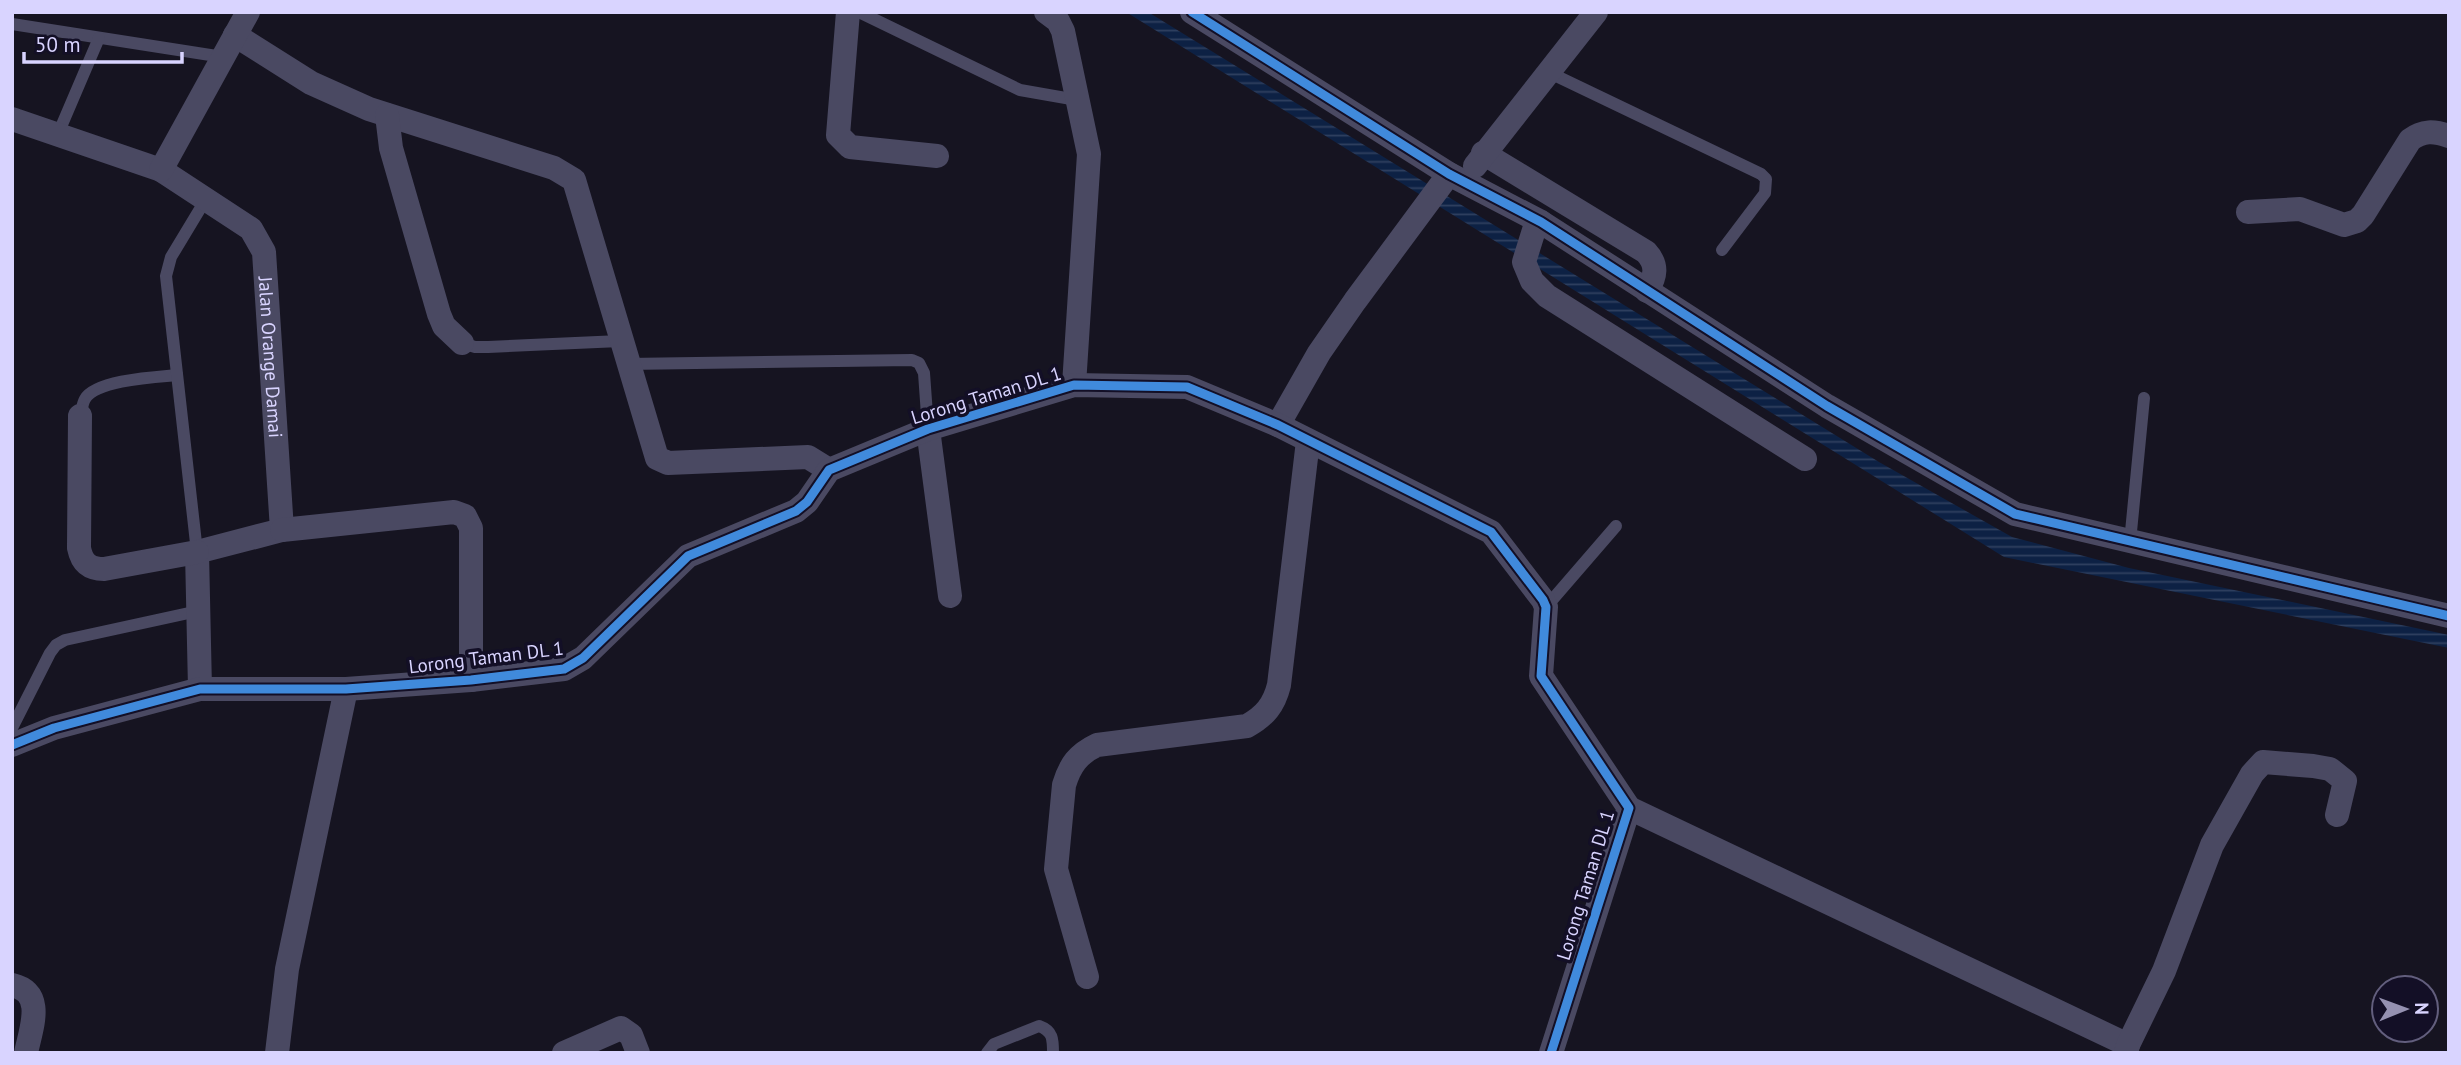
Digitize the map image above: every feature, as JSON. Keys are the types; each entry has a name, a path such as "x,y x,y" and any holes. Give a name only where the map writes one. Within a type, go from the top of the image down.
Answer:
{"street":[{"path":"161,170 248,12"},
{"path":"848,12 838,135 850,147 937,156"},
{"path":"1046,12 1058,21 1063,31 1089,157 1074,385"},
{"path":"1192,12 1452,180 1569,241 1827,406 2015,514 2449,617"},
{"path":"1278,425 1319,354 1417,217 1452,180 1483,153 1596,12"},
{"path":"235,35 311,83 387,115 554,168 574,180 654,453 662,462 808,457 829,470"},
{"path":"387,115 391,148 439,314 444,326 462,343"},
{"name":"Jalan Orange Damai","path":"12,119 161,170 251,229 264,252 282,530"},
{"path":"2248,212 2300,209 2337,223 2350,224 2363,215 2410,140 2422,133 2431,132 2449,136"},
{"path":"1483,153 1646,252 1655,267 1655,275 1647,291"},
{"path":"1569,241 1586,214"},
{"path":"1538,226 1524,262 1532,281 1548,296 1805,458"},
{"name":"Lorong Taman DL 1","path":"12,745 54,728 200,689 346,688 471,680 571,666 688,556 796,511 807,502 829,470 928,429 1074,385 1191,388 1278,425 1495,534 1546,607 1541,676 1629,808 2127,1049"},
{"path":"80,416 79,548 87,565 95,569 197,552 282,530 453,512 465,516 471,528 471,680"},
{"path":"928,429 950,596"},
{"path":"1087,977 1056,869 1064,785 1068,772 1084,751 1097,746 1247,726 1259,720 1269,710 1276,699 1279,685 1308,441"},
{"path":"197,552 200,689"},
{"path":"277,1053 288,969 346,688"},
{"path":"2127,1049 2164,971 2212,845 2252,774 2263,762 2330,769 2345,781 2337,815"},
{"name":"Lorong Taman DL 1","path":"1551,1053 1629,808"},
{"path":"12,985 25,989 34,1003 26,1053"},
{"path":"564,1053 621,1028 631,1035 638,1053"}],"lane":[{"path":"859,12 1020,90 1077,100"},
{"path":"12,24 223,57"},
{"path":"58,134 99,38"},
{"path":"1548,72 1761,174 1766,179 1765,193 1722,250"},
{"path":"197,552 167,269 174,251 206,200"},
{"path":"462,343 475,347 908,359 919,363 922,368 928,429"},
{"path":"80,416 85,398 98,389 141,377 177,375"},
{"path":"2130,542 2144,398"},
{"path":"1546,607 1616,526"},
{"path":"12,728 50,653 60,642 198,611"},
{"path":"987,1053 994,1044 1039,1026 1052,1035 1053,1053"}],"water":[{"path":"1126,12 1148,12 1879,462 2012,537 2129,568 2449,635 2449,648 2004,557"}],"cycle path":[{"path":"1192,12 1449,174 1541,222 1827,406 2015,514 2449,616"},
{"path":"12,745 54,728 200,689 346,689 471,680 564,669 583,658 688,556 796,511 807,502 829,470 928,429 1074,385 1187,387 1278,425 1491,532 1543,600 1546,607 1541,676 1629,808 1551,1053"}]}
